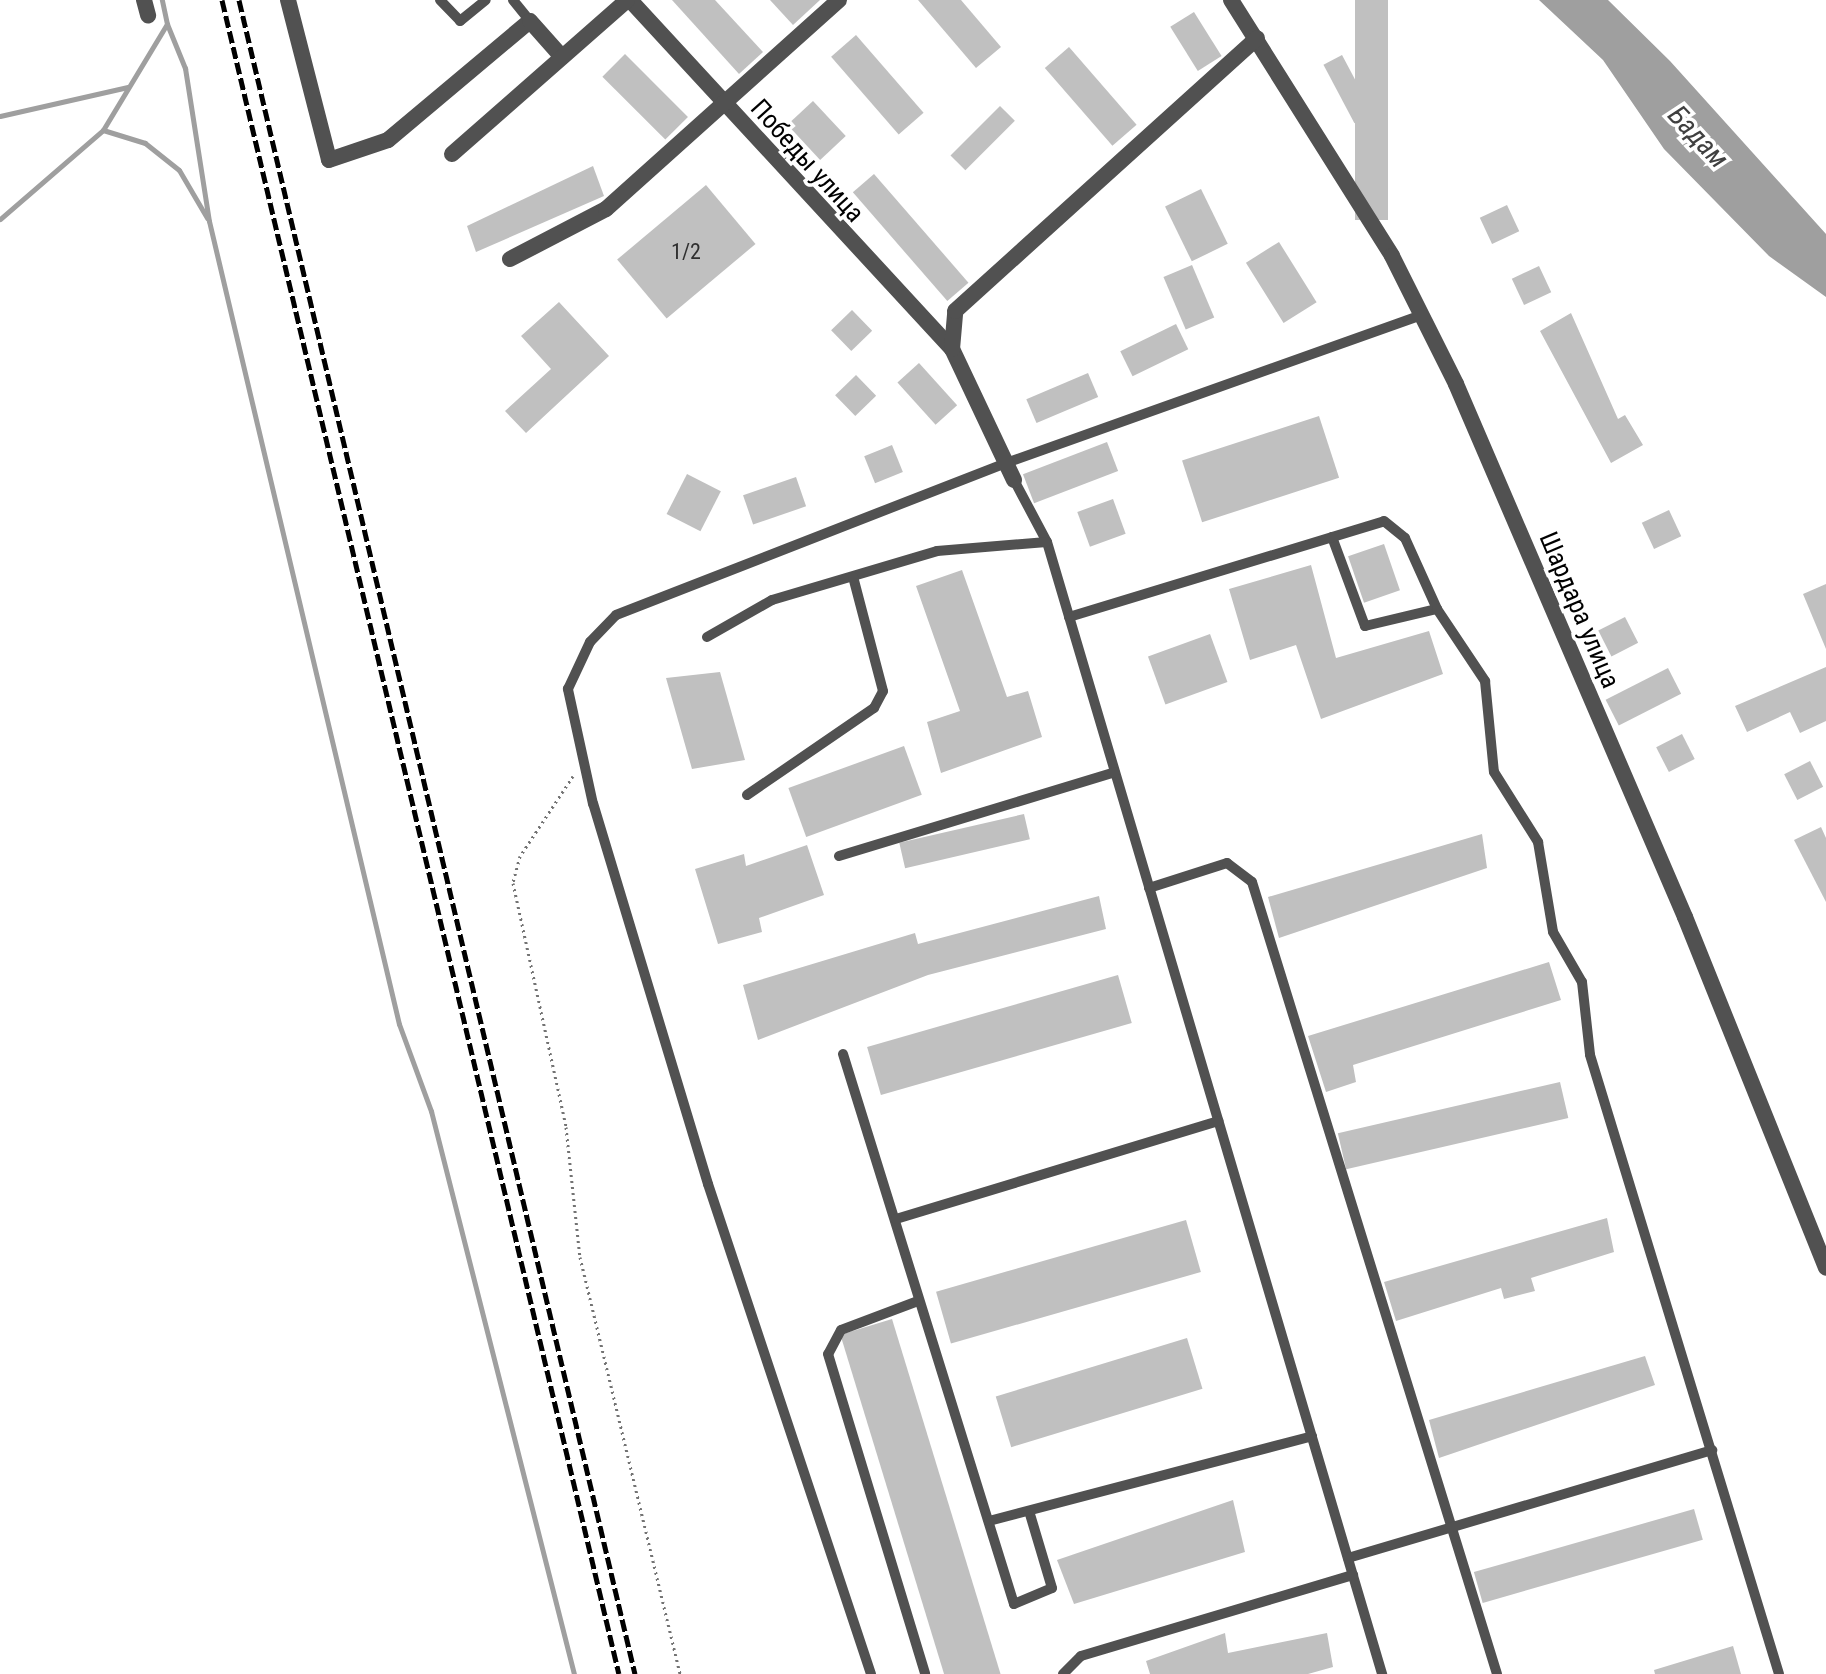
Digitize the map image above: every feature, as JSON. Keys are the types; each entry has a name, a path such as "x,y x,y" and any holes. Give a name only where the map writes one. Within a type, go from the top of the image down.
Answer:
{"street":[{"path":"288,0 329,160 388,140 530,21 562,57"},
{"path":"452,154 629,0"},
{"name":"Победы улица","path":"629,0 952,349"},
{"path":"510,259 606,209 839,0"},
{"name":"Шардара улица","path":"1231,0 1257,38 1422,315 1673,888 1826,1268"},
{"path":"1014,480 952,349 955,311 1257,38"}],"lane":[{"path":"440,0 460,21 486,0"},
{"path":"513,0 530,21"},
{"path":"871,1674 708,1184 583,760 568,689 590,642 616,615 1006,463 1422,315"},
{"path":"1014,480 1047,542 1382,1674"},
{"path":"1069,617 1384,521 1405,538 1437,609 1485,681 1494,772 1538,842 1553,932 1582,982 1590,1055 1779,1674"},
{"path":"1332,537 1365,626 1437,609"},
{"path":"707,637 772,600 937,551 1047,542"},
{"path":"747,795 874,708 883,691 853,577"},
{"path":"839,856 1115,772"},
{"path":"1149,888 1227,863 1252,882 1497,1674"},
{"path":"843,1054 1014,1604 1052,1588 1029,1511"},
{"path":"896,1219 1218,1121"},
{"path":"918,1301 841,1330 828,1354 925,1674"},
{"path":"989,1521 1312,1436"},
{"path":"1348,1558 1712,1450"},
{"path":"1063,1674 1081,1656 1353,1575"}],"path":[{"path":"583,760 520,856 513,883 566,1127 580,1257 680,1674"}],"water":[{"name":"Бадам","path":"1539,0 1608,0 1670,61 1826,234 1826,297 1769,256 1664,149 1603,60"}],"building":[{"path":"672,0 715,0 763,52 739,74"},
{"path":"770,0 820,0 793,25"},
{"path":"918,0 961,0 1001,47 976,68"},
{"path":"1355,0 1388,0 1388,220 1355,220"},
{"path":"1194,12 1222,56 1198,71 1170,27"},
{"path":"856,35 924,113 899,134 831,57"},
{"path":"1069,47 1137,125 1112,146 1045,68"},
{"path":"625,54 688,117 665,140 602,77"},
{"path":"1342,55 1373,113 1354,123 1323,65"},
{"path":"813,101 846,136 820,160 787,125"},
{"path":"1000,106 1015,121 965,170 951,155"},
{"path":"593,166 604,196 476,252 467,226"},
{"path":"874,174 968,283 947,301 853,192"},
{"path":"706,185 755,244 667,319 617,260"},
{"path":"1201,189 1228,244 1192,261 1165,207"},
{"path":"1507,205 1519,231 1492,244 1480,218"},
{"path":"1279,242 1317,302 1284,323 1246,263"},
{"path":"1192,265 1214,317 1186,330 1163,277"},
{"path":"1539,266 1551,292 1524,305 1512,279"},
{"path":"559,302 609,356 526,433 505,411 551,369 521,336"},
{"path":"852,310 872,331 851,351 831,330"},
{"path":"1571,313 1618,419 1625,415 1643,445 1611,463 1540,331"},
{"path":"1176,324 1188,349 1133,376 1120,351"},
{"path":"919,363 957,405 936,425 897,382"},
{"path":"1088,373 1098,397 1036,423 1026,399"},
{"path":"856,375 876,396 855,416 835,395"},
{"path":"1319,416 1339,478 1202,522 1182,460"},
{"path":"1107,442 1118,471 1034,503 1023,474"},
{"path":"892,445 903,472 875,483 864,456"},
{"path":"687,474 721,491 700,531 667,514"},
{"path":"796,477 806,506 753,525 743,495"},
{"path":"1113,499 1126,534 1090,547 1077,512"},
{"path":"1669,510 1681,536 1654,549 1642,523"},
{"path":"1384,544 1400,590 1364,603 1348,556"},
{"path":"1311,565 1336,658 1429,631 1443,674 1321,719 1296,645 1250,660 1229,589"},
{"path":"962,570 1007,697 1028,691 1042,737 941,773 927,722 960,711 916,586"},
{"path":"1826,584 1826,649 1803,594"},
{"path":"1625,617 1638,643 1611,656 1598,631"},
{"path":"1210,634 1227,682 1165,704 1148,657"},
{"path":"1826,667 1826,721 1800,733 1790,712 1747,732 1735,706"},
{"path":"1668,668 1681,694 1619,726 1606,700"},
{"path":"720,672 745,760 692,769 666,678"},
{"path":"1682,734 1695,759 1669,772 1656,747"},
{"path":"904,746 922,795 806,837 788,788"},
{"path":"1810,761 1823,787 1797,800 1784,774"},
{"path":"1024,814 1030,839 905,868 899,843"},
{"path":"1821,827 1826,838 1826,902 1794,840"},
{"path":"1482,834 1487,868 1279,938 1268,897"},
{"path":"807,845 824,895 759,918 762,932 718,944 695,869 744,854 746,866"},
{"path":"1099,896 1106,929 928,975 758,1040 743,985 915,933 918,944"},
{"path":"1549,962 1561,1000 1353,1065 1356,1082 1326,1092 1308,1036"},
{"path":"1118,975 1132,1023 881,1095 867,1047"},
{"path":"1560,1082 1568,1118 1346,1169 1338,1133"},
{"path":"1607,1218 1614,1252 1531,1278 1535,1291 1504,1299 1501,1288 1396,1321 1384,1282"},
{"path":"1186,1220 1201,1272 951,1344 936,1292"},
{"path":"892,1319 1001,1674 944,1674 840,1335"},
{"path":"1187,1338 1202,1389 1011,1447 996,1396"},
{"path":"1645,1356 1655,1385 1439,1458 1429,1420"},
{"path":"1233,1500 1245,1552 1074,1604 1057,1560"},
{"path":"1694,1509 1703,1540 1483,1603 1474,1572"},
{"path":"1225,1633 1228,1653 1327,1633 1333,1667 1308,1674 1150,1674 1146,1661"},
{"path":"1733,1646 1741,1674 1655,1674 1654,1670"}],"waterway":[{"path":"0,219 103,130 167,24 162,0"},
{"path":"167,24 185,68 209,221 399,1024 431,1111 574,1674"},
{"path":"0,116 128,87"},
{"path":"103,130 145,143 179,170 207,218"}],"railway":[{"path":"222,0 619,1674"},
{"path":"239,0 635,1674"}]}
